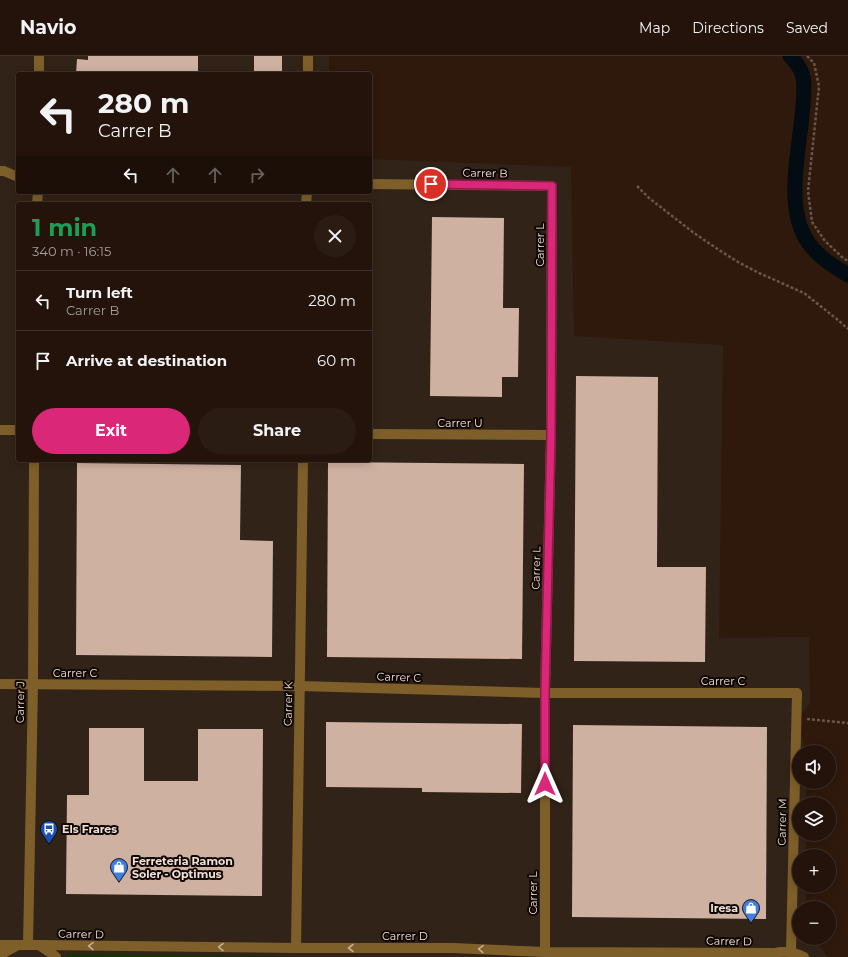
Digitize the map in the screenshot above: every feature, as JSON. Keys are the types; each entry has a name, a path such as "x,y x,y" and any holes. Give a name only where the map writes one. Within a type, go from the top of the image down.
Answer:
{"street":[{"path":"39,56 39,72"},
{"path":"308,56 308,72"},
{"path":"0,171 4,171 16,176"},
{"name":"Carrer B","path":"372,184 552,186"},
{"name":"Carrer L","path":"545,952 545,693 551,435 552,186"},
{"path":"0,430 16,430"},
{"name":"Carrer U","path":"372,434 551,435"},
{"name":"Carrer J","path":"28,945 33,685 34,462"},
{"name":"Carrer K","path":"296,948 303,462"},
{"name":"Carrer C","path":"0,684 300,686 545,693 798,693"},
{"name":"Carrer M","path":"791,952 798,693"},
{"name":"Carrer D","path":"0,945 453,948 545,952 715,952 768,955 791,952"},
{"path":"0,957 5,952 28,945 51,953 56,957"},
{"path":"791,952 804,957"}],"path":[{"path":"807,56 814,63 819,86 808,191 812,222 825,241 848,261"},
{"path":"637,186 649,198 688,229 718,250 759,273 804,293 848,329"},
{"path":"797,718 848,722"}],"shaded area":[{"path":"0,56 329,56 329,72 16,72 16,194 372,194 372,159 571,167 574,336 723,345 719,638 809,637 810,704 797,718 804,745 792,745 792,789 807,789 806,797 792,797 792,841 806,841 806,849 792,849 792,893 806,893 806,901 792,901 792,945 819,945 828,957 0,957"}],"green space":[{"path":"69,954 308,957 66,957"}],"building":[{"path":"88,56 198,56 198,72 76,72 77,59 88,60"},
{"path":"254,56 282,56 282,72 254,72"},
{"path":"432,217 504,218 503,308 519,308 518,377 502,377 502,397 430,396"},
{"path":"576,376 658,377 657,567 706,567 705,662 574,661"},
{"path":"328,462 524,464 522,659 327,657"},
{"path":"77,463 241,465 240,540 273,541 272,657 76,655"},
{"path":"326,722 522,724 521,793 422,792 422,788 326,787"},
{"path":"573,725 767,727 766,919 572,917"},
{"path":"89,728 144,728 144,781 198,781 198,729 263,729 262,896 66,894 67,795 89,795"}],"waterway":[{"path":"790,56 802,72 804,83 802,120 795,175 796,211 808,242 816,252 831,265 848,275"}],"place":[{"name":"Els Frares","path":"49,844"},
{"name":"Ferreteria Ramon Soler - Optimus","path":"119,882"},
{"name":"Iresa","path":"751,923"}],"route":[{"path":"431,184 552,186 551,435 545,693 545,784"}]}
